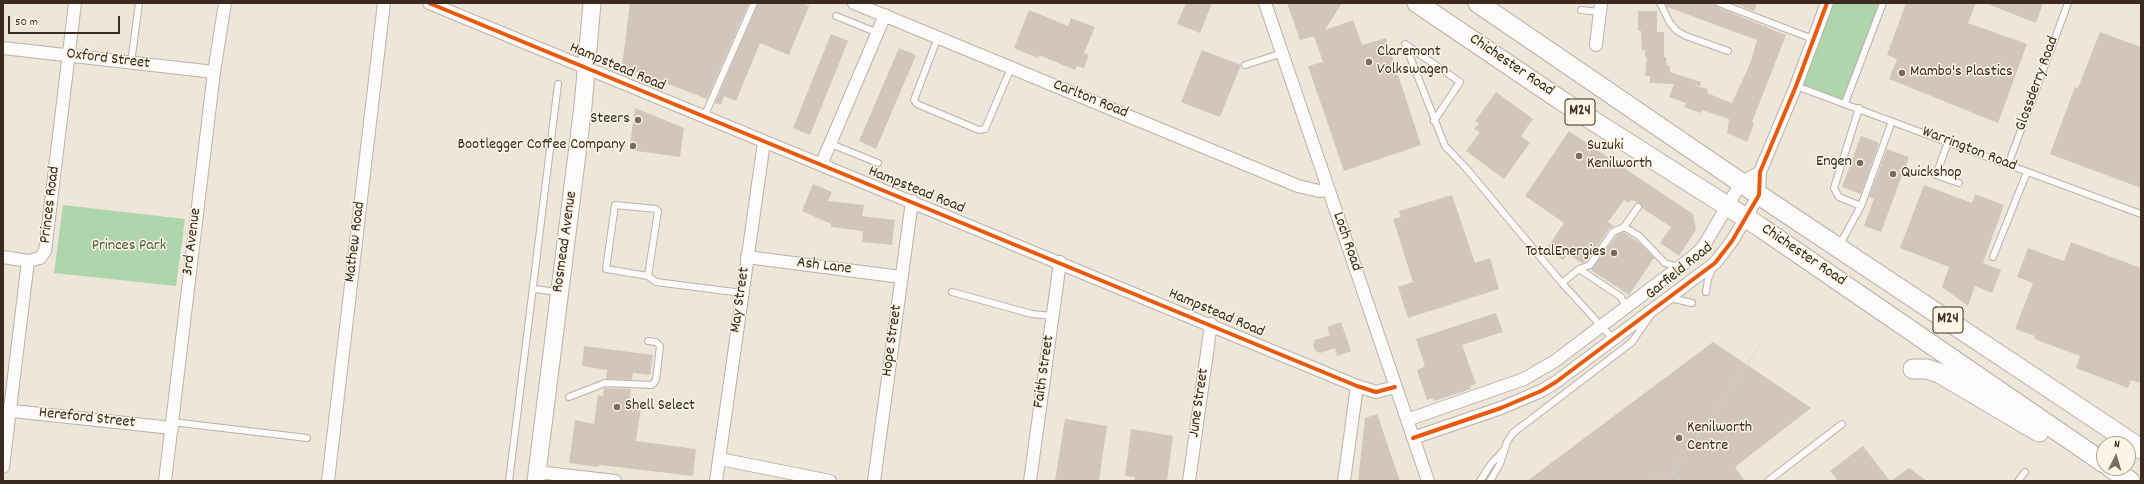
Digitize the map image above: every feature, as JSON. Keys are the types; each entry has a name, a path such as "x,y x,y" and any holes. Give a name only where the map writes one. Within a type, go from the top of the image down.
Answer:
{"main road":[{"name":"Rosmead Avenue","path":"536,476 586,68 592,3"},
{"name":"Chichester Road","path":"1417,3 1562,101 1746,218 2096,458"},
{"name":"Chichester Road","path":"1478,3 1741,183 2141,449"},
{"path":"1913,369 1927,369 1939,373 2039,431 2050,435 2060,433"}],"street":[{"name":"Princes Road","path":"3,467 6,411 28,261 37,260 45,252 75,3"},
{"name":"3rd Avenue","path":"165,481 214,72 225,3"},
{"name":"Mathew Road","path":"328,481 384,3"},
{"name":"Hampstead Road","path":"429,3 764,142 1211,324 1358,386 1376,392 1395,387"},
{"name":"Carlton Road","path":"854,3 1298,186 1319,191 1328,190"},
{"name":"Loch Road","path":"1265,3 1428,481"},
{"name":"Garfield Road","path":"1414,438 1501,408 1541,391 1556,382 1716,262 1732,240 1759,195 1760,172 1796,86 1827,3"},
{"path":"1596,45 1601,7"},
{"path":"821,165 885,15"},
{"name":"Oxford Street","path":"3,48 214,72"},
{"name":"May Street","path":"716,481 764,142"},
{"path":"1741,183 1760,172"},
{"name":"Garfield Road","path":"1407,420 1495,390 1539,372 1682,267 1703,247 1741,183"},
{"name":"Hope Street","path":"874,481 912,201"},
{"name":"Ash Lane","path":"747,257 901,277"},
{"path":"3,258 28,261"},
{"name":"Faith Street","path":"1030,481 1060,262"},
{"name":"June Street","path":"1189,481 1211,324"},
{"path":"1344,481 1358,386"},
{"name":"Hereford Street","path":"6,411 172,425"},
{"path":"720,459 830,481"},
{"path":"536,476 615,481"}],"lane":[{"path":"131,63 139,3"},
{"path":"704,117 754,3"},
{"path":"1660,3 1670,23 1677,31 1728,51"},
{"path":"1719,3 1814,39"},
{"path":"1845,103 1883,3"},
{"name":"Glossderry Road","path":"2008,165 2068,3"},
{"path":"1581,10 1601,7"},
{"path":"836,16 878,33"},
{"path":"938,37 914,100 917,104 979,130 985,129 1011,68"},
{"path":"1434,121 1460,82 1405,44 1434,121 1445,146 1496,202 1562,283 1613,339"},
{"path":"1245,66 1283,53"},
{"path":"509,481 534,289 558,84"},
{"name":"Warrington Road","path":"1796,86 1859,108 2141,214"},
{"path":"1859,108 1834,188 1839,197 1861,206"},
{"path":"1839,247 1861,206 1892,121"},
{"path":"1948,142 1936,175 1959,183"},
{"path":"831,144 878,163"},
{"path":"1994,257 2027,172"},
{"path":"648,276 658,211 656,209 615,205 605,268 613,272 648,276 656,282 742,294"},
{"path":"1562,283 1579,269 1590,265 1613,232 1624,227 1638,207"},
{"path":"1624,227 1639,236 1665,263 1671,266 1682,267"},
{"path":"1706,292 1708,279 1716,262"},
{"path":"1579,269 1621,298 1626,307"},
{"path":"534,289 559,292"},
{"path":"952,292 1032,314 1053,316"},
{"path":"1668,298 1692,303"},
{"path":"1490,481 1500,464 1505,448 1513,433 1632,342 1652,311"},
{"path":"568,397 605,383 652,385 656,380 660,346 656,342 648,342"},
{"path":"1768,481 1842,424"},
{"path":"172,425 307,438"},
{"path":"1480,481 1491,464 1505,448"},
{"path":"2018,481 2025,472"}],"path":[{"path":"1648,481 1673,472 1761,344"},
{"path":"1673,472 1680,481"}],"green space":[{"path":"1827,3 1883,3 1845,103 1796,86"},
{"name":"Princes Park","path":"63,205 185,219 176,286 54,273"}],"building":[{"path":"630,3 749,3 707,99 622,66"},
{"path":"758,3 801,3 809,6 789,55 760,43 736,101 724,96 721,105 715,103"},
{"path":"1186,3 1212,3 1200,33 1177,24"},
{"path":"1287,3 1342,3 1325,30 1353,20 1362,45 1386,38 1421,145 1344,171 1308,66 1323,62 1314,36 1300,40"},
{"path":"1665,3 1715,3 1717,7 1786,35 1752,122 1754,124 1747,142 1727,133 1729,119 1702,110 1701,113 1684,107 1686,103 1669,97 1674,84 1650,83 1650,76 1645,76 1647,57 1645,57 1645,50 1642,50 1641,31 1638,31 1638,11 1657,11 1657,32 1664,32 1664,57 1666,57 1667,66 1670,66 1670,72 1701,82 1700,86 1693,85 1708,89 1707,93 1732,103 1750,64 1757,40 1667,7"},
{"path":"1732,3 1757,3 1754,11"},
{"path":"1906,3 1976,3 1968,23 2027,44 1998,123 1889,79 1897,59 1887,55"},
{"path":"1985,3 2043,3 2036,23"},
{"path":"1029,10 1068,26 1071,18 1095,27 1084,53 1089,55 1084,68 1077,66 1075,70 1039,55 1038,58 1014,48"},
{"path":"2100,32 2141,47 2141,188 2050,154 2075,87 2078,88"},
{"path":"831,34 848,41 810,135 793,128"},
{"path":"899,48 916,55 876,149 859,141"},
{"path":"1202,50 1241,65 1220,117 1181,102"},
{"path":"1496,92 1533,119 1521,136 1530,143 1504,179 1466,151 1480,132 1474,129 1479,123 1475,121"},
{"path":"635,108 684,128 680,157 629,150"},
{"path":"1569,131 1693,214 1696,230 1679,256 1660,243 1671,227 1642,208 1640,203 1631,200 1629,203 1624,200 1608,222 1614,226 1609,229 1587,261 1582,263 1568,254 1563,260 1547,248 1564,223 1525,196"},
{"path":"1861,136 1878,142 1878,146 1861,194 1842,187"},
{"path":"1887,149 1909,157 1881,232 1864,226 1874,199 1869,197"},
{"path":"813,184 832,192 828,201 864,205 862,216 895,220 892,245 862,242 863,231 831,227 831,224 802,211"},
{"path":"1924,185 1972,203 1975,194 2004,205 1983,263 2001,270 1992,293 1975,286 1968,306 1942,287 1949,267 1900,248"},
{"path":"1452,195 1475,263 1490,258 1499,289 1408,318 1398,287 1413,282 1393,219 1401,217 1399,211"},
{"path":"1623,232 1641,244 1654,258 1629,295 1591,270 1616,236"},
{"path":"2071,242 2141,268 2141,383 2131,380 2128,388 2076,368 2080,356 2034,339 2035,336 2015,329 2033,283 2017,277 2028,248 2064,261"},
{"path":"1496,313 1503,332 1462,345 1476,384 1470,386 1471,389 1434,401 1433,398 1427,400 1417,370 1425,366 1416,339"},
{"path":"1341,322 1351,351 1337,356 1335,348 1320,353 1315,351 1313,345 1315,340 1330,335 1327,327"},
{"name":"Kenilworth Centre","path":"1713,342 1811,408 1735,467 1745,481 1527,481"},
{"path":"584,346 653,355 650,375 633,373 632,380 606,379 607,370 582,366"},
{"path":"604,388 631,389 630,400 642,401 636,441 696,449 693,476 569,463 575,420 594,424 598,395 603,396"},
{"path":"1377,414 1400,481 1358,481 1365,418"},
{"path":"1065,419 1107,426 1099,481 1055,481"},
{"path":"1131,429 1173,436 1167,481 1134,481 1135,477 1125,476"},
{"path":"1863,446 1890,481 1838,481 1830,471"},
{"path":"1909,468 1927,481 1891,481"}],"cycle path":[{"path":"429,3 1357,386 1376,392 1395,387"},
{"path":"1413,438 1501,408 1541,391 1556,382 1715,263 1732,241 1759,195 1760,172 1796,86 1827,3"}],"place":[{"name":"Claremont Volkswagen","path":"1369,62"},
{"name":"Mambo's Plastics","path":"1902,73"},
{"name":"Steers","path":"638,120"},
{"name":"Bootlegger Coffee Company","path":"633,146"},
{"name":"Suzuki Kenilworth","path":"1579,156"},
{"name":"Engen","path":"1860,163"},
{"name":"Quickshop","path":"1893,174"},
{"name":"TotalEnergies","path":"1614,253"},
{"name":"Shell Select","path":"617,407"},
{"name":"Kenilworth Centre","path":"1679,438"}]}
